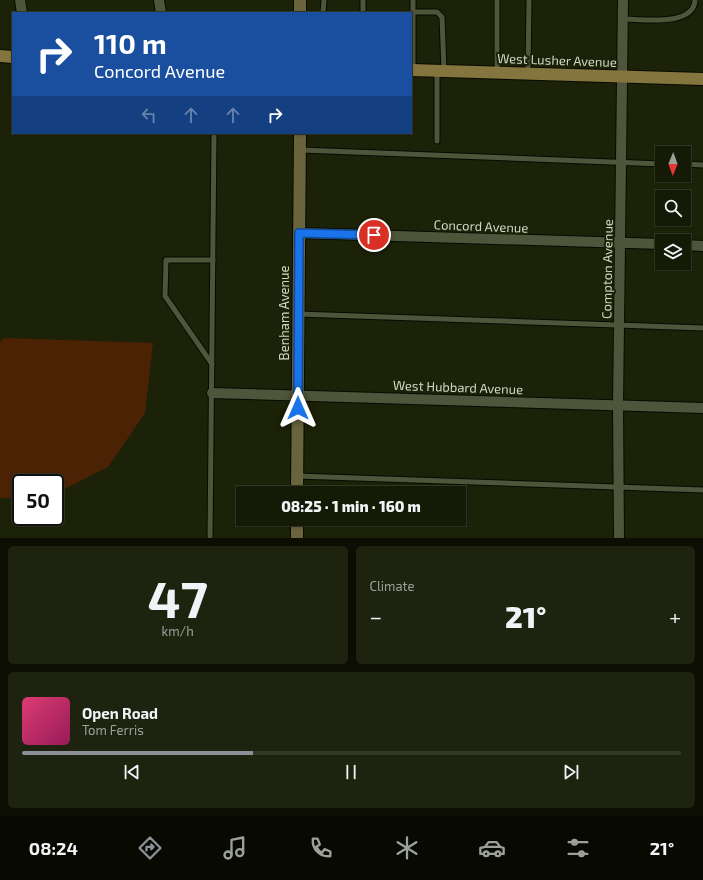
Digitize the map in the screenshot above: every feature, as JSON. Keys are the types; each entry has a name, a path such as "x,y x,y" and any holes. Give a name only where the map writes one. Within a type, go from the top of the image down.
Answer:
{"main road":[{"path":"300,0 300,12"},
{"path":"0,56 12,57"},
{"name":"West Lusher Avenue","path":"412,70 703,79"},
{"name":"Benham Avenue","path":"297,486 300,134"},
{"path":"297,526 297,538"}],"street":[{"path":"20,0 22,12"},
{"path":"159,0 161,12"},
{"name":"Compton Avenue","path":"619,538 618,404 623,0"},
{"name":"Concord Avenue","path":"299,233 655,244"},
{"path":"691,245 703,246"},
{"name":"West Hubbard Avenue","path":"212,393 618,404 703,408"}],"lane":[{"path":"323,12 324,0"},
{"path":"363,0 363,12"},
{"path":"412,70 413,0"},
{"path":"497,0 497,73"},
{"path":"528,74 529,0"},
{"path":"623,19 674,19 687,16 694,6 695,0"},
{"path":"413,12 438,12 442,17 437,141"},
{"path":"210,538 214,134"},
{"path":"300,150 655,164"},
{"path":"691,164 703,165"},
{"path":"212,260 166,260 165,296 212,365"},
{"path":"298,314 703,328"},
{"path":"297,476 703,490"}],"shaded area":[{"path":"4,338 153,343 145,413 108,467 64,489 64,474 12,474 12,498 0,498 0,342"}],"route":[{"path":"298,408 299,233 374,235"}]}
